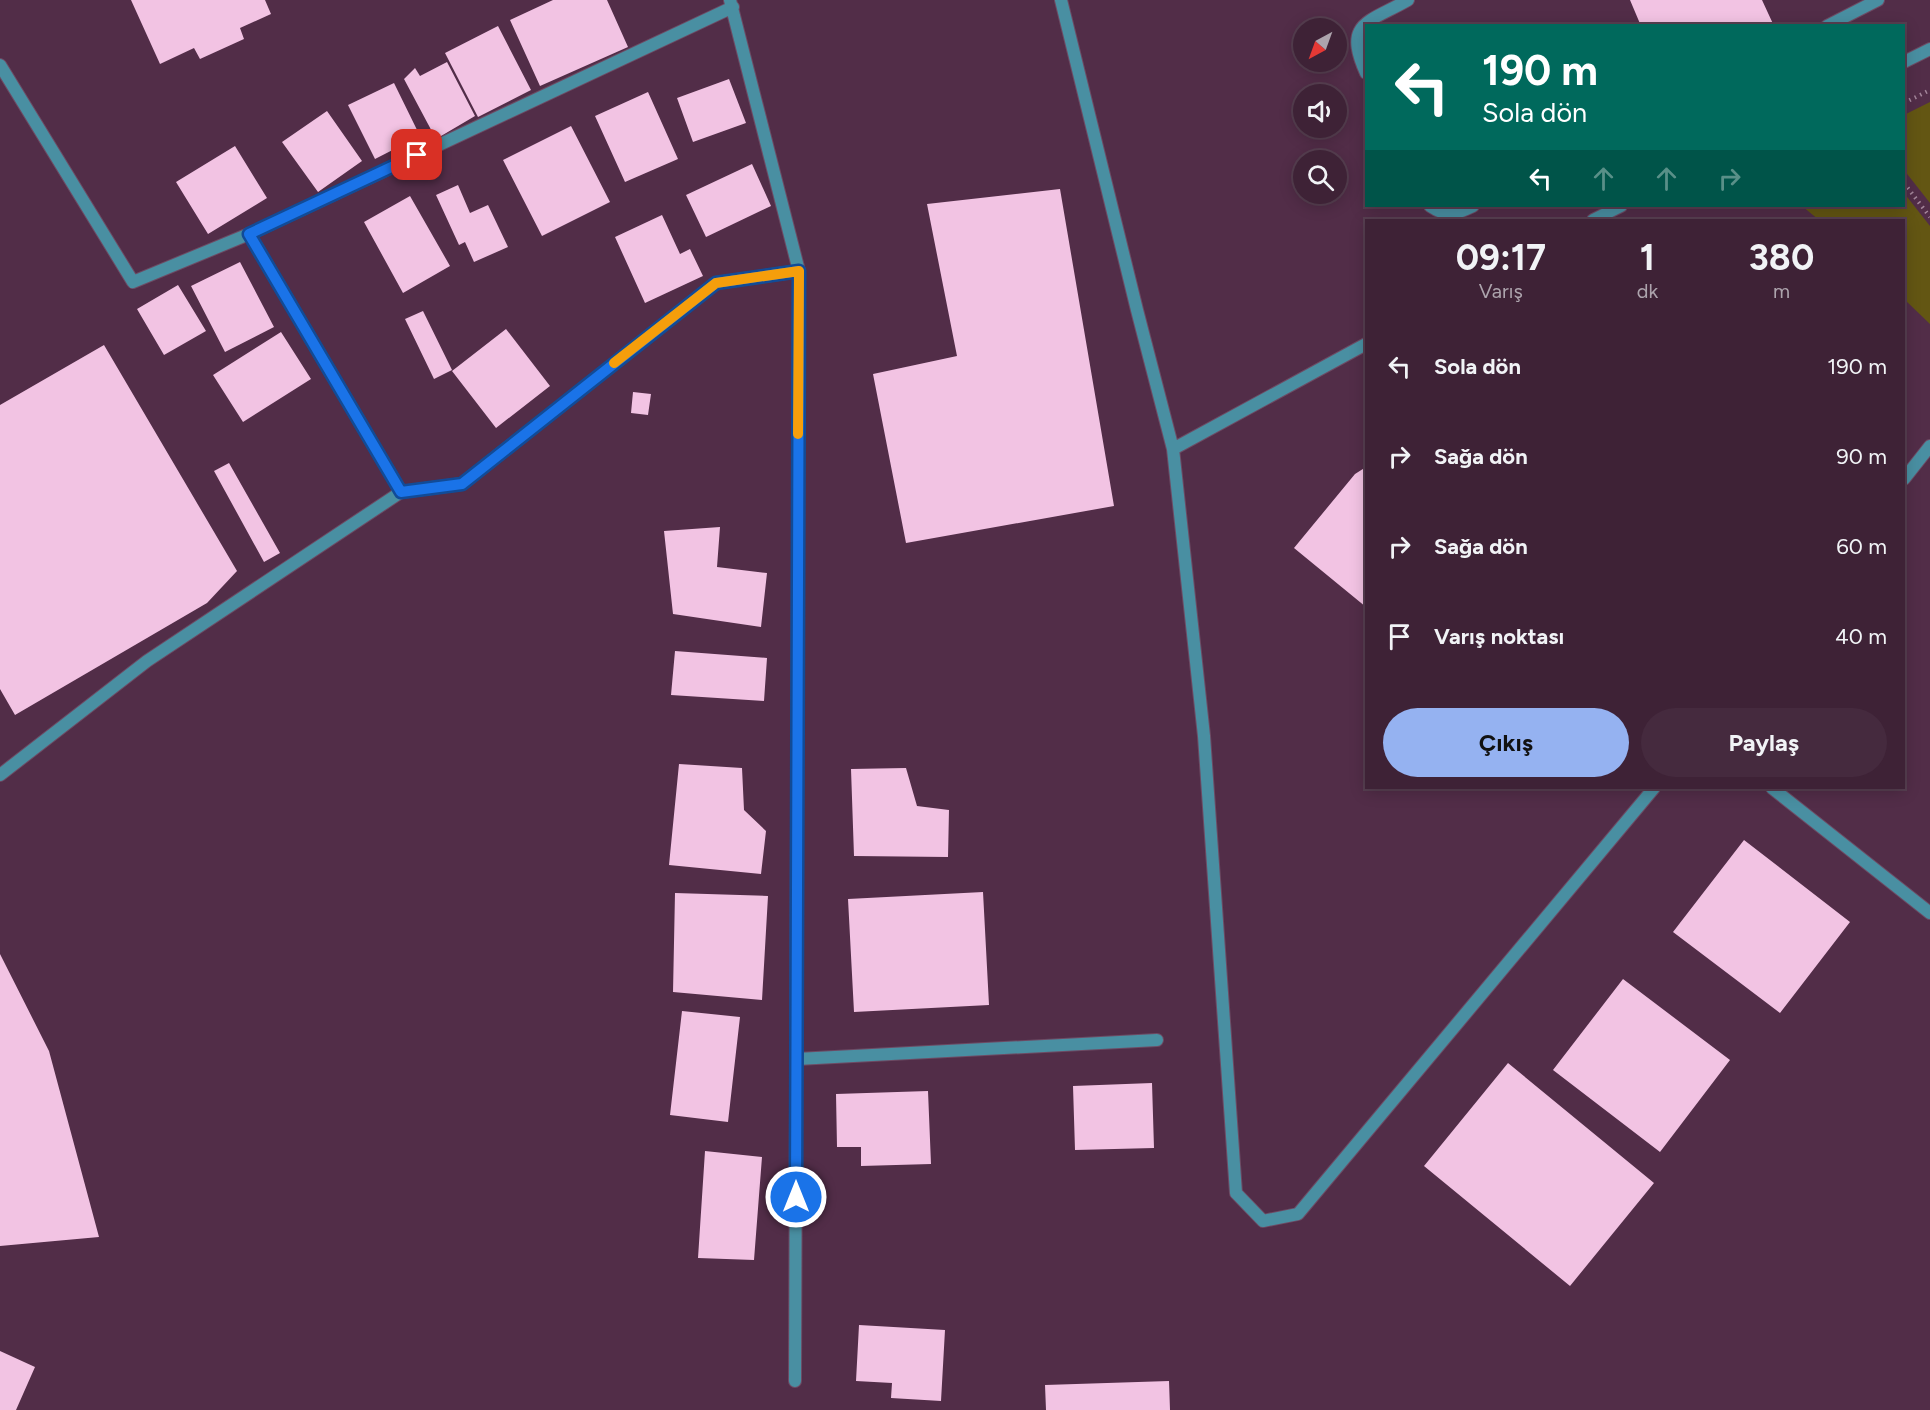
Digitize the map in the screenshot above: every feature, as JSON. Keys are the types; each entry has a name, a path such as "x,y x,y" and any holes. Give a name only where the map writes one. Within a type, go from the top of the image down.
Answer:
{"street":[{"path":"1061,0 1173,449 1204,736 1236,1193 1263,1221 1299,1214 1653,789"},
{"path":"1366,24 1408,0"},
{"path":"1831,24 1878,0"},
{"path":"0,65 133,282 249,234 731,4 799,271 795,1381"},
{"path":"1365,25 1357,32 1356,41 1358,54 1365,71"},
{"path":"1905,62 1930,49"},
{"path":"1432,207 1450,215 1470,207"},
{"path":"1595,219 1619,207"},
{"path":"249,234 401,492"},
{"path":"0,775 147,661 401,492 462,484 716,283 799,271"},
{"path":"1173,449 1365,345"},
{"path":"1905,478 1930,446"},
{"path":"1773,789 1930,913"},
{"path":"797,1059 1157,1040"}],"path":[{"path":"1905,102 1930,90"},
{"path":"1905,184 1929,215"}],"shaded area":[{"path":"1930,102 1930,203 1905,171 1905,114"},
{"path":"1905,194 1930,226 1930,324 1905,300 1905,219 1818,219 1803,207 1905,207"}],"building":[{"path":"131,0 265,0 271,14 240,28 244,39 200,59 194,48 160,64"},
{"path":"553,0 607,0 628,47 540,86 510,20"},
{"path":"1630,0 1762,0 1773,24 1640,24"},
{"path":"498,26 531,90 478,117 445,53"},
{"path":"447,62 475,116 436,139 404,79 415,68 420,76"},
{"path":"729,79 746,123 693,142 677,98"},
{"path":"394,83 420,136 375,159 348,105"},
{"path":"648,92 678,159 625,182 595,116"},
{"path":"327,111 362,161 318,192 282,142"},
{"path":"571,126 610,202 542,236 503,160"},
{"path":"235,146 267,198 208,234 176,182"},
{"path":"752,164 771,206 706,237 686,195"},
{"path":"458,185 470,213 488,205 508,247 474,262 465,242 459,245 436,195"},
{"path":"1060,189 1114,506 906,543 873,374 957,356 927,204"},
{"path":"410,196 450,266 403,293 364,222"},
{"path":"662,215 680,254 690,249 703,276 645,303 615,237"},
{"path":"240,262 274,327 225,352 191,286"},
{"path":"178,285 206,331 164,355 137,309"},
{"path":"423,311 452,370 434,379 405,319"},
{"path":"506,329 550,386 496,428 452,371"},
{"path":"281,332 311,379 243,422 213,375"},
{"path":"104,345 237,571 207,603 15,715 0,689 0,405"},
{"path":"633,392 651,394 648,415 631,413"},
{"path":"229,463 280,553 264,562 214,471"},
{"path":"1365,468 1365,606 1294,548 1355,474"},
{"path":"720,527 717,567 767,573 761,627 673,614 664,531"},
{"path":"675,651 767,658 764,701 671,695"},
{"path":"679,764 742,768 744,810 766,831 761,874 669,865"},
{"path":"906,768 917,806 949,810 948,857 854,856 851,769"},
{"path":"1744,840 1850,922 1780,1013 1673,932"},
{"path":"983,892 989,1005 854,1012 848,899"},
{"path":"675,893 768,896 762,1000 673,992"},
{"path":"0,954 49,1051 99,1237 0,1246"},
{"path":"1623,979 1730,1060 1660,1152 1553,1070"},
{"path":"682,1011 740,1017 728,1122 670,1115"},
{"path":"1508,1063 1654,1183 1570,1286 1424,1166"},
{"path":"1152,1083 1154,1148 1075,1150 1073,1086"},
{"path":"928,1091 931,1164 861,1166 861,1147 837,1147 836,1094"},
{"path":"705,1151 762,1157 754,1260 698,1258"},
{"path":"859,1325 945,1330 941,1401 891,1398 892,1383 856,1381"},
{"path":"0,1351 35,1367 16,1410 0,1410"},
{"path":"1169,1381 1170,1410 1046,1410 1045,1385"}],"slow traffic":[{"path":"614,363 716,283 799,271 798,434"}],"route":[{"path":"417,155 249,234 401,492 462,484 716,283 799,271 796,1197"}]}
